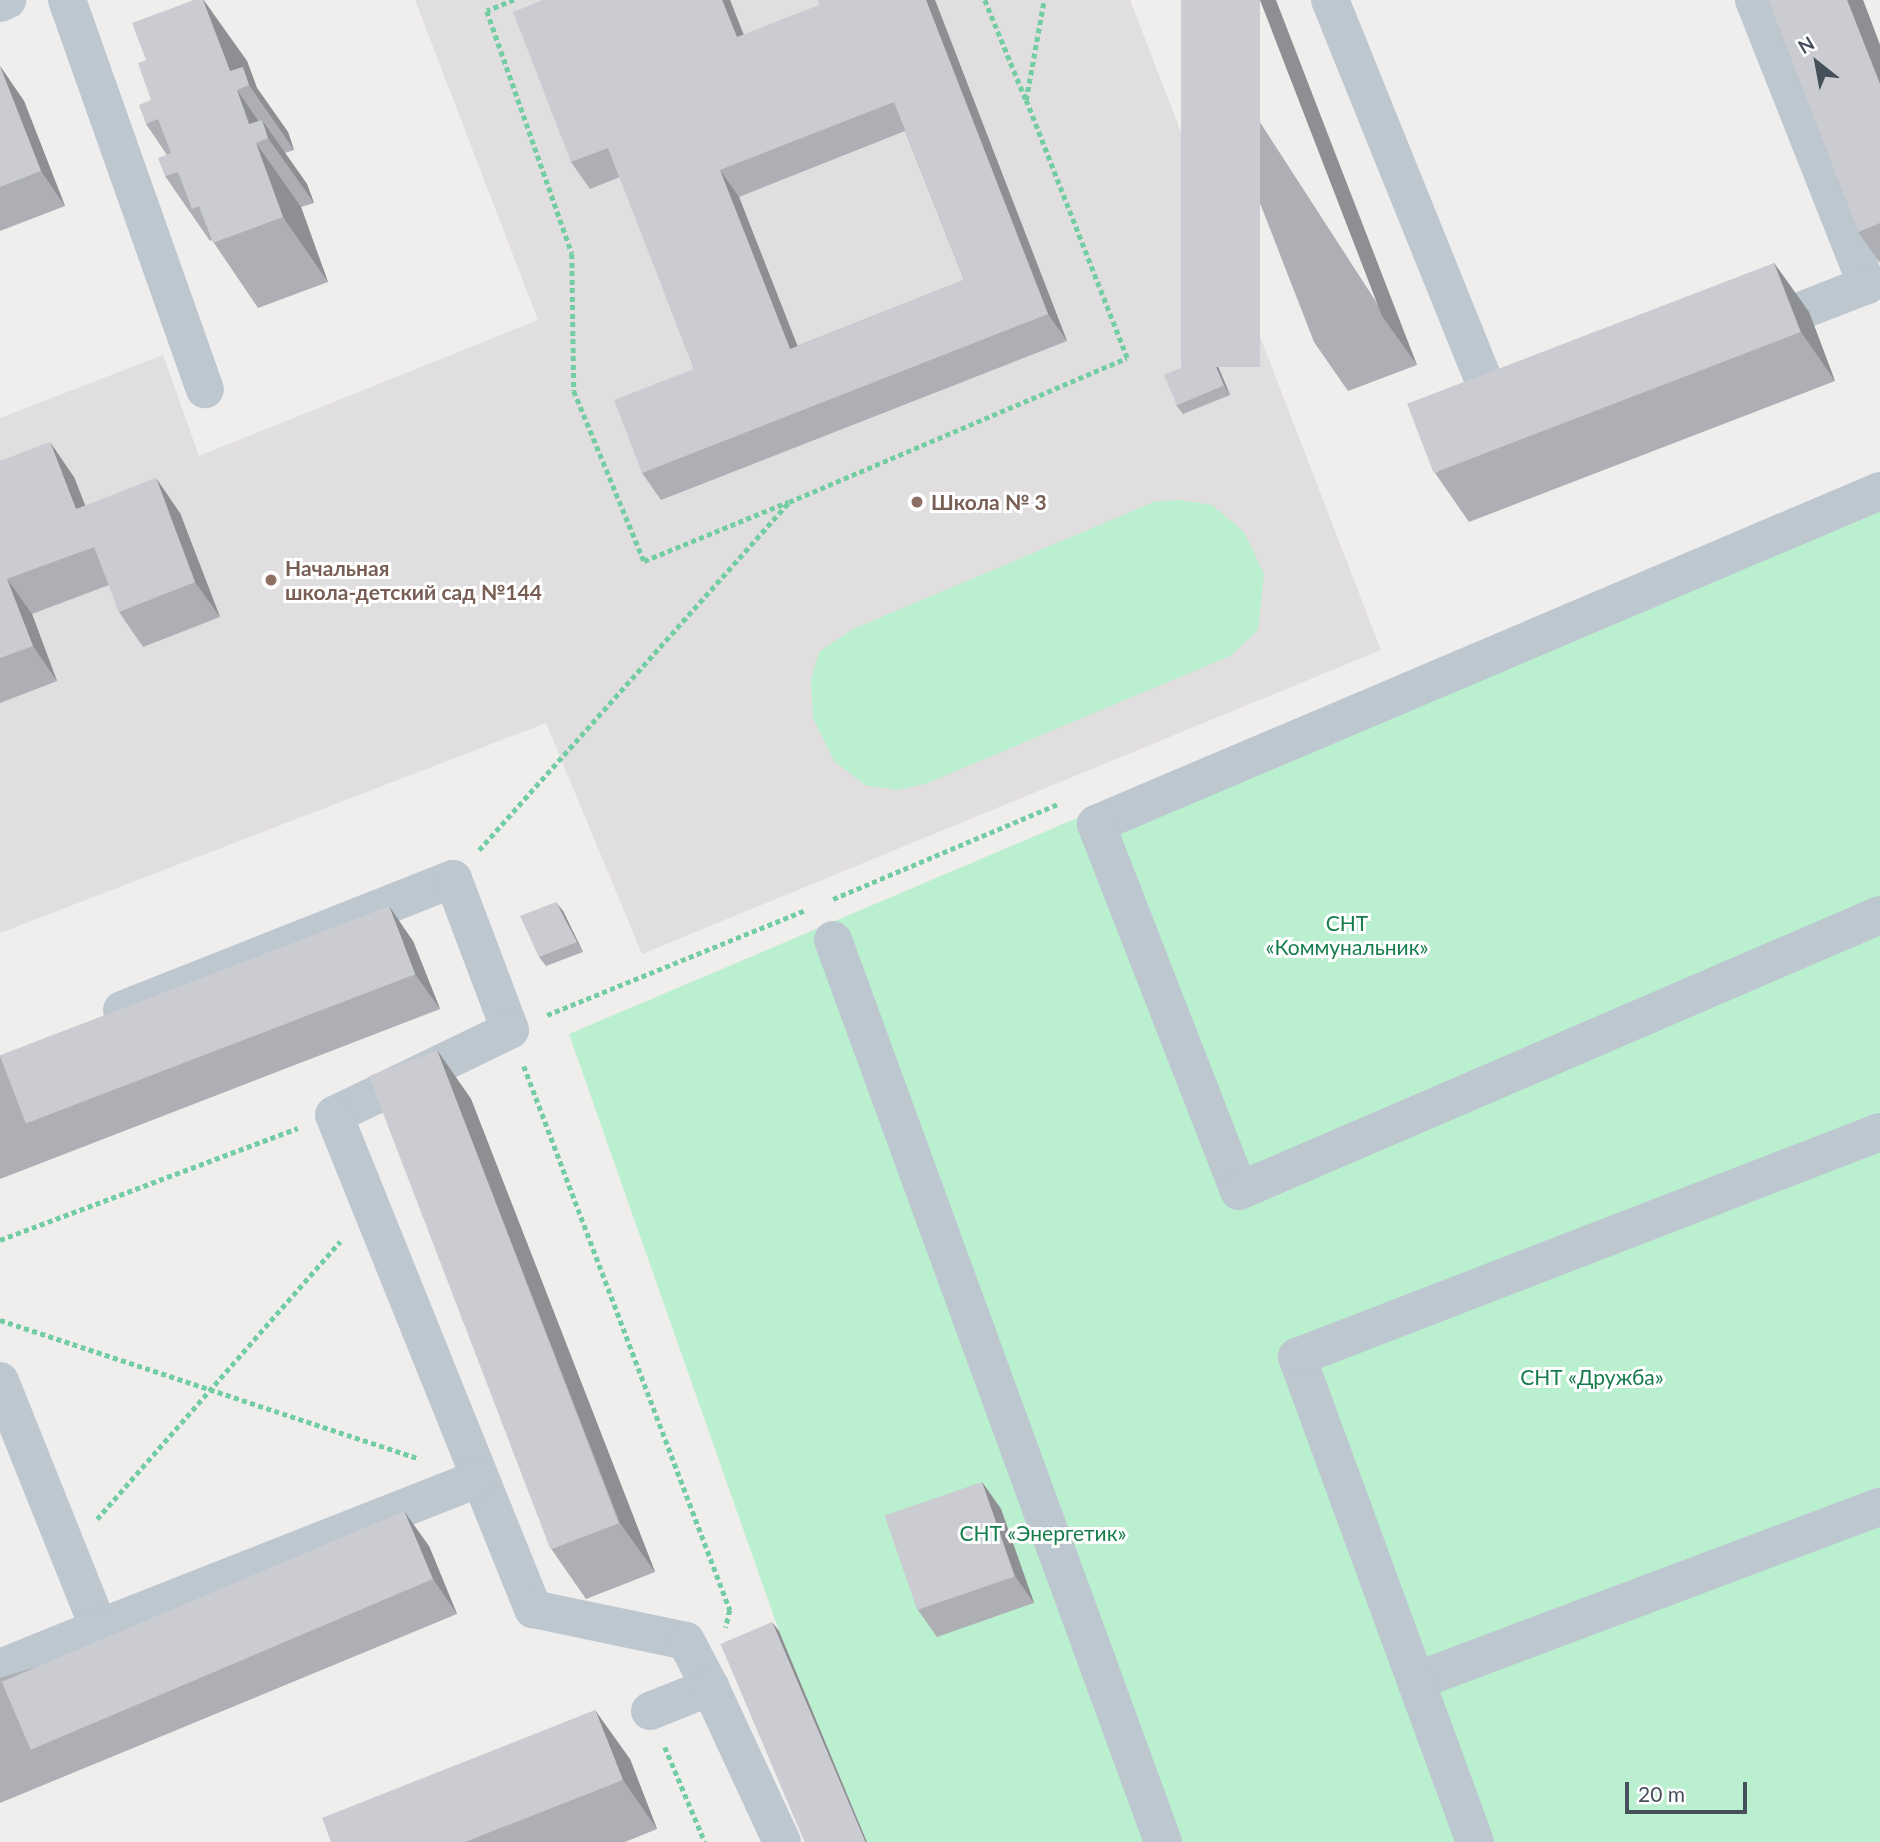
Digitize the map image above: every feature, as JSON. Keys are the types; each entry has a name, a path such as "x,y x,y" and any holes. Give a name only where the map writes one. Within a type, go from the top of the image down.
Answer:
{"street":[{"path":"0,2 6,0"},
{"path":"67,0 205,389"},
{"path":"1331,0 1503,428 1542,412"},
{"path":"1724,341 1867,285 1754,0"},
{"path":"1880,491 1096,824 1239,1191 1880,915"},
{"path":"90,1023 453,879 510,1030 334,1115 533,1609 686,1641 782,1842"},
{"path":"834,940 1163,1842"},
{"path":"1475,1842 1297,1357 1880,1132"},
{"path":"0,1381 99,1628"},
{"path":"0,1668 479,1478"},
{"path":"1416,1681 1880,1507"},
{"path":"650,1711 710,1687"}],"path":[{"path":"514,0 487,11 572,254 573,391 644,561 1127,358 985,0"},
{"path":"1026,100 1044,0"},
{"path":"453,879 789,502"},
{"path":"510,1030 730,1610 710,1687"},
{"path":"0,1240 334,1115"},
{"path":"68,1552 371,1206"},
{"path":"0,1320 479,1478"},
{"path":"650,1711 705,1842"}],"shaded area":[{"name":"Школа № 3","path":"415,0 1130,0 1381,650 642,954 546,723 0,933 0,418 163,355 199,456 538,320"}],"green space":[{"path":"1880,477 1880,1842 867,1842 779,1631 569,1034"},
{"path":"1179,500 1212,505 1244,532 1264,574 1258,630 1230,656 925,784 897,790 865,785 834,761 813,718 811,681 819,652 853,629 1154,502"}],"building":[{"path":"194,0 203,0 230,71 243,67 249,85 237,90 249,124 262,120 268,138 256,143 283,217 213,243 199,206 192,209 178,172 165,176 158,158 171,153 158,119 146,124 139,105 151,100 138,63 146,60 132,23"},
{"path":"543,0 722,0 737,37 820,5 818,0 926,0 1048,314 642,473 614,400 694,369 608,148 571,162 513,12","holes":["894,102 964,280 790,349 720,170"]},
{"path":"1181,0 1260,0 1260,367 1181,367"},
{"path":"1768,0 1847,0 1880,84 1880,223 1858,232"},
{"path":"0,66 41,171 0,187"},
{"path":"1774,263 1801,332 1434,473 1407,404"},
{"path":"1211,355 1224,385 1177,405 1164,375"},
{"path":"50,442 76,509 156,478 195,582 119,612 94,547 7,579 33,646 0,658 0,461"},
{"path":"556,902 577,942 539,957 520,916"},
{"path":"389,906 415,974 26,1124 0,1055"},
{"path":"437,1050 619,1523 551,1549 369,1076"},
{"path":"982,1482 1015,1577 917,1610 885,1516"},
{"path":"404,1511 433,1579 31,1750 2,1682"},
{"path":"772,1622 865,1842 805,1842 720,1644"},
{"path":"595,1710 623,1780 465,1842 331,1842 322,1818"}],"place":[{"name":"Школа № 3","path":"917,502"},
{"name":"Начальная школа-детский сад №144","path":"271,580"}],"park label":[{"name":"СНТ «Коммунальник»","path":"1347,935"},
{"name":"СНТ «Дружба»","path":"1592,1377"},
{"name":"СНТ «Энергетик»","path":"1043,1533"}]}
